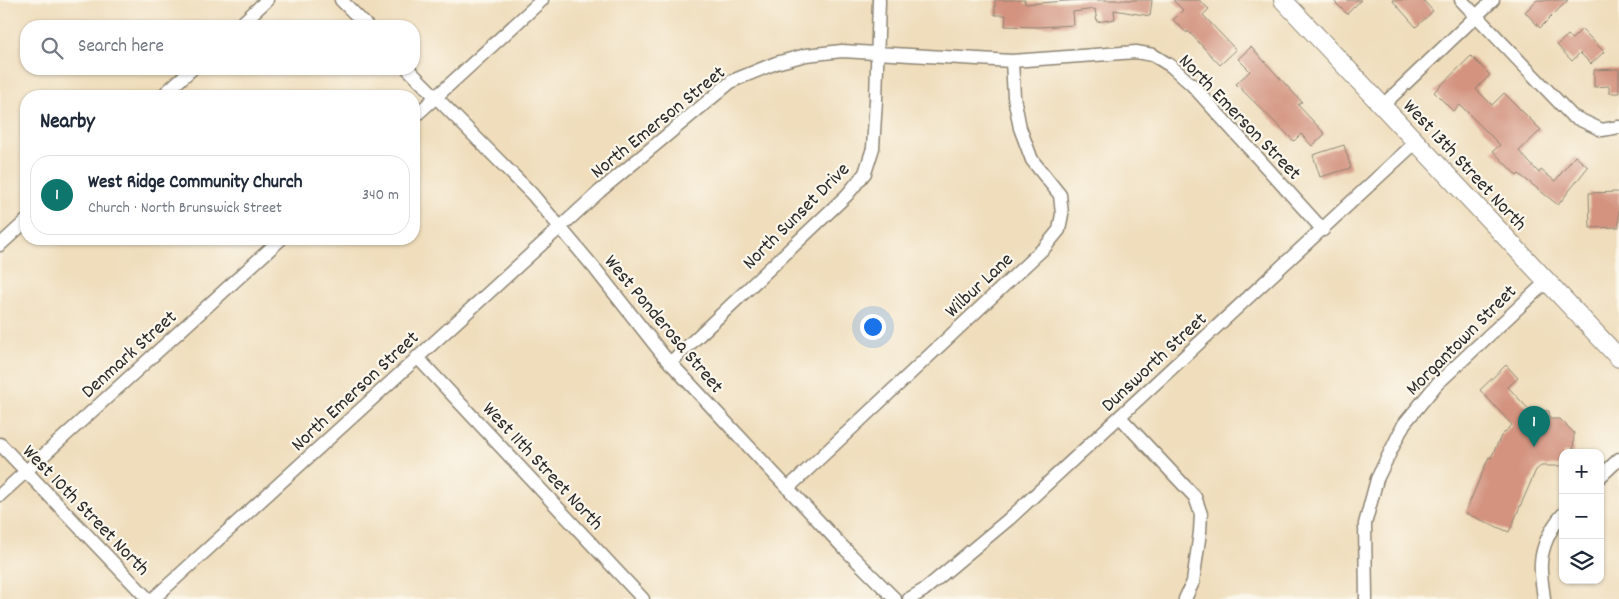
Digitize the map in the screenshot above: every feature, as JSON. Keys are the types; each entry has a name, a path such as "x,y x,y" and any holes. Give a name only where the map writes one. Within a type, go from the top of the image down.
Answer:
{"street":[{"path":"246,20 268,0"},
{"path":"341,0 361,20"},
{"path":"420,112 542,0"},
{"name":"North Sunset Drive","path":"670,362 847,195 865,173 873,148 879,0"},
{"name":"West 13th Street North","path":"1283,0 1619,358"},
{"path":"1461,0 1572,116 1602,130 1619,127"},
{"path":"1382,106 1492,0"},
{"name":"North Emerson Street","path":"153,599 600,191 732,81 776,63 806,55 842,51 1012,61 1136,52 1153,55 1171,66 1192,86 1323,230"},
{"name":"Wilbur Lane","path":"788,488 1045,247 1059,230 1062,214 1060,195 1032,160 1020,128 1014,97 1012,61"},
{"path":"169,90 185,75"},
{"name":"West Ponderosa Street","path":"414,75 532,194 670,362 895,599"},
{"name":"Dunsworth Street","path":"909,599 924,590 1009,519 1416,142"},
{"path":"0,245 20,227"},
{"name":"Denmark Street","path":"0,495 274,245"},
{"name":"Morgantown Street","path":"1366,599 1365,524 1377,479 1404,424 1437,384 1547,281"},
{"name":"West 11th Street North","path":"416,358 643,599"},
{"path":"1120,417 1195,496 1201,514 1200,532 1192,582 1186,599"},
{"name":"West 10th Street North","path":"0,444 148,599"},
{"path":"1604,473 1619,459"},
{"path":"1544,599 1541,563 1547,540 1559,518"}],"building":[{"path":"995,0 1025,0 1025,4 1081,0 1152,0 1150,16 1114,10 1115,19 1097,22 1095,9 1073,12 1074,25 1038,27 1005,26 1006,15 995,15"},
{"path":"1173,0 1199,0 1209,9 1203,15 1236,50 1220,65 1188,31 1187,33 1173,20 1183,10"},
{"path":"1333,0 1361,0 1347,14"},
{"path":"1392,0 1423,0 1433,11 1416,27"},
{"path":"1537,0 1568,0 1540,28 1525,12"},
{"path":"1582,29 1604,52 1591,64 1580,53 1572,61 1557,45 1568,35 1572,39"},
{"path":"1251,47 1302,102 1298,105 1325,134 1312,146 1301,134 1294,141 1236,84 1250,71 1238,59"},
{"path":"1471,56 1490,75 1476,89 1492,105 1504,93 1541,130 1519,151 1539,173 1541,170 1555,181 1575,156 1588,167 1558,205 1519,174 1517,176 1493,151 1500,145 1460,105 1453,111 1434,92"},
{"path":"1619,69 1619,93 1609,93 1609,86 1594,87 1594,70"},
{"path":"1344,145 1351,168 1320,177 1313,155"},
{"path":"1619,192 1619,227 1590,228 1589,193"},
{"path":"1506,365 1518,378 1508,387 1532,413 1535,410 1549,411 1550,419 1560,419 1574,433 1573,449 1559,449 1559,466 1541,466 1536,470 1509,532 1465,513 1489,457 1491,458 1501,436 1512,425 1480,390"}],"place":[{"name":"West Ridge Community Church","path":"1534,447"}]}
